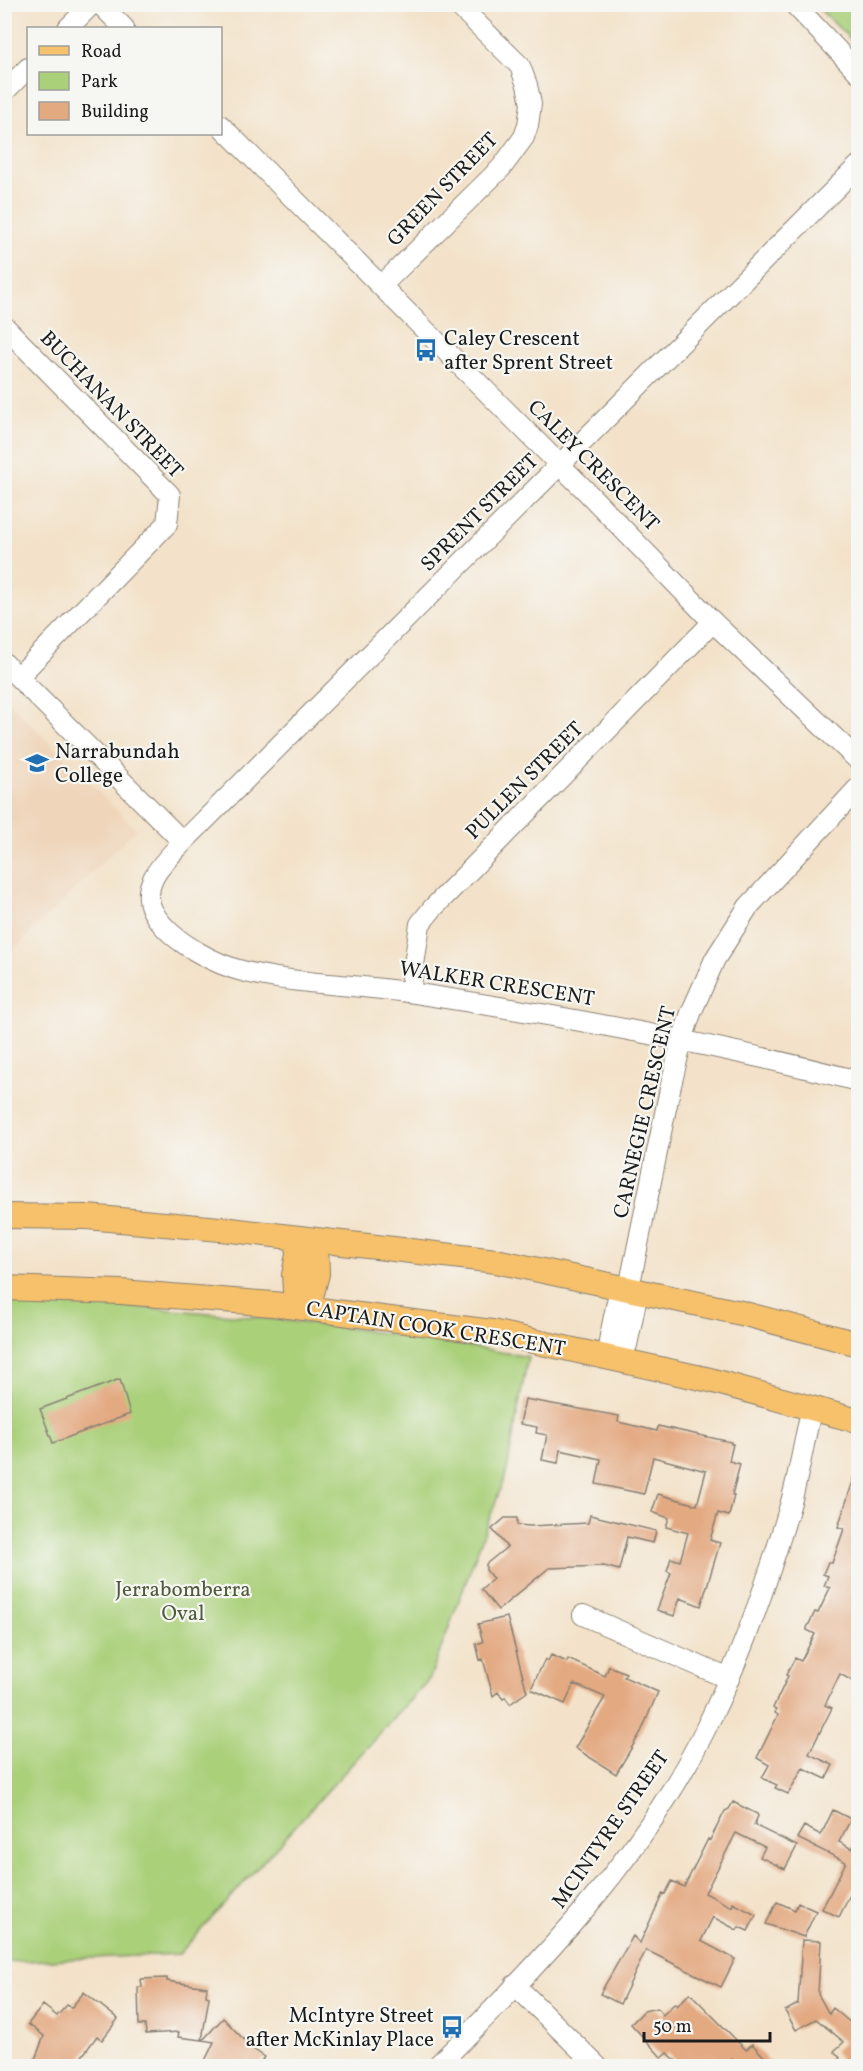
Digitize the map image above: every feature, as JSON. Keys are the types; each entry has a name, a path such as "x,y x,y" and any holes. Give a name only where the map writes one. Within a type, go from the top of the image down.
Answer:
{"main road":[{"path":"4,1214 51,1215 220,1229 496,1261 741,1313 858,1344"},
{"path":"302,1307 317,1274 308,1239"},
{"name":"CAPTAIN COOK CRESCENT","path":"4,1288 121,1292 302,1307 492,1332 710,1380 858,1421"}],"street":[{"path":"69,27 92,4"},
{"path":"100,4 123,27"},
{"name":"GREEN STREET","path":"381,286 502,167 524,137 528,125 531,104 520,66 457,4"},
{"path":"794,4 858,72"},
{"path":"4,92 27,69"},
{"name":"CALEY CRESCENT","path":"222,127 560,465 713,622 858,760"},
{"name":"SPRENT STREET","path":"149,901 150,886 156,871 183,842 858,166"},
{"name":"BUCHANAN STREET","path":"4,326 170,495 167,524 12,670"},
{"name":"PULLEN STREET","path":"410,992 420,924 432,909 713,622"},
{"path":"12,670 183,842"},
{"name":"CARNEGIE CRESCENT","path":"615,1359 627,1345 636,1301 629,1288 670,1089 691,1013 715,958 748,907 858,788"},
{"name":"WALKER CRESCENT","path":"149,901 156,916 194,949 224,965 245,972 271,977 410,992 682,1040 768,1057 858,1081"},
{"name":"MCINTYRE STREET","path":"437,2067 578,1919 648,1824 699,1741 729,1679 790,1507 812,1407"},
{"path":"583,1615 729,1679"},
{"path":"515,1985 597,2067"}],"shaded area":[{"name":"Narrabundah College","path":"5,698 136,829 5,958"}],"green space":[{"path":"815,5 858,5 858,46"},
{"name":"Jerrabomberra Oval","path":"4,1302 202,1312 333,1326 528,1357 506,1474 430,1678 179,1954 5,1962"}],"building":[{"path":"120,1379 130,1414 53,1443 40,1409"},
{"path":"525,1399 619,1416 618,1422 657,1431 658,1426 733,1444 729,1461 740,1464 732,1495 734,1495 729,1516 718,1513 710,1540 720,1543 701,1606 680,1598 674,1616 657,1610 671,1573 667,1571 671,1558 680,1561 688,1533 666,1527 669,1518 652,1512 658,1494 697,1505 706,1471 653,1457 644,1494 596,1484 601,1459 560,1450 558,1463 542,1460 547,1435 536,1433 537,1427 520,1424"},
{"path":"856,1472 858,1472 858,1684 840,1674 825,1705 832,1708 809,1754 833,1765 826,1779 803,1768 788,1794 775,1788 777,1785 762,1778 769,1765 757,1758 778,1715 773,1708 788,1676 786,1675 795,1658 801,1661 815,1634 807,1628 815,1612 818,1613 830,1588 824,1586 828,1576 823,1574 828,1562 832,1563 844,1529 838,1527"},
{"path":"590,1515 656,1531 653,1543 627,1537 619,1570 604,1566 549,1568 498,1610 481,1589 493,1579 486,1570 486,1564 507,1547 492,1529 505,1518 517,1518 517,1525 530,1526 588,1523"},
{"path":"507,1617 527,1692 510,1704 498,1692 493,1696 483,1659 480,1660 476,1644 483,1642 478,1624"},
{"path":"551,1655 567,1662 568,1659 605,1676 609,1666 626,1673 624,1677 658,1692 641,1732 616,1774 575,1748 605,1697 574,1684 565,1704 531,1689 545,1659 548,1661"},
{"path":"733,1802 757,1814 754,1825 797,1846 785,1869 760,1857 765,1847 736,1833 705,1893 732,1907 733,1903 756,1915 748,1931 739,1927 737,1930 713,1917 701,1941 735,1959 721,1987 646,1950 620,2004 600,1994 633,1936 640,1943 663,1893 665,1894 672,1881 684,1887 708,1839 710,1840 725,1811"},
{"path":"833,1810 851,1819 839,1842 852,1849 858,1836 858,1879 839,1917 822,1909 846,1862 797,1838 804,1826 821,1835"},
{"path":"777,1902 795,1910 798,1903 816,1911 804,1937 766,1924"},
{"path":"802,1940 821,1941 818,1994 829,2014 833,2008 858,2029 858,2061 854,2067 845,2067 838,2060 840,2058 834,2051 844,2042 816,2019 796,2030 785,2011 798,2004"},
{"path":"167,1978 167,1981 207,1987 206,1996 209,1997 202,2040 178,2037 179,2032 146,2034 145,2025 139,2025 138,1987 142,1987 141,1979"},
{"path":"84,1992 118,2019 102,2040 97,2036 74,2067 32,2067 44,2036 28,2024 43,2005 57,2016 67,2005 71,2008"},
{"path":"690,1993 746,2050 752,2044 774,2067 739,2067 732,2059 724,2067 682,2067 668,2053 662,2058 631,2024 644,2011 657,2008 663,2015 675,2003 677,2006"},
{"path":"223,2018 253,2049 265,2057 255,2067 202,2067 214,2042 203,2040"}],"place":[{"name":"Caley Crescent after Sprent Street","path":"426,350"},
{"name":"Narrabundah College","path":"37,763"},
{"name":"McIntyre Street after McKinlay Place","path":"452,2027"}]}
